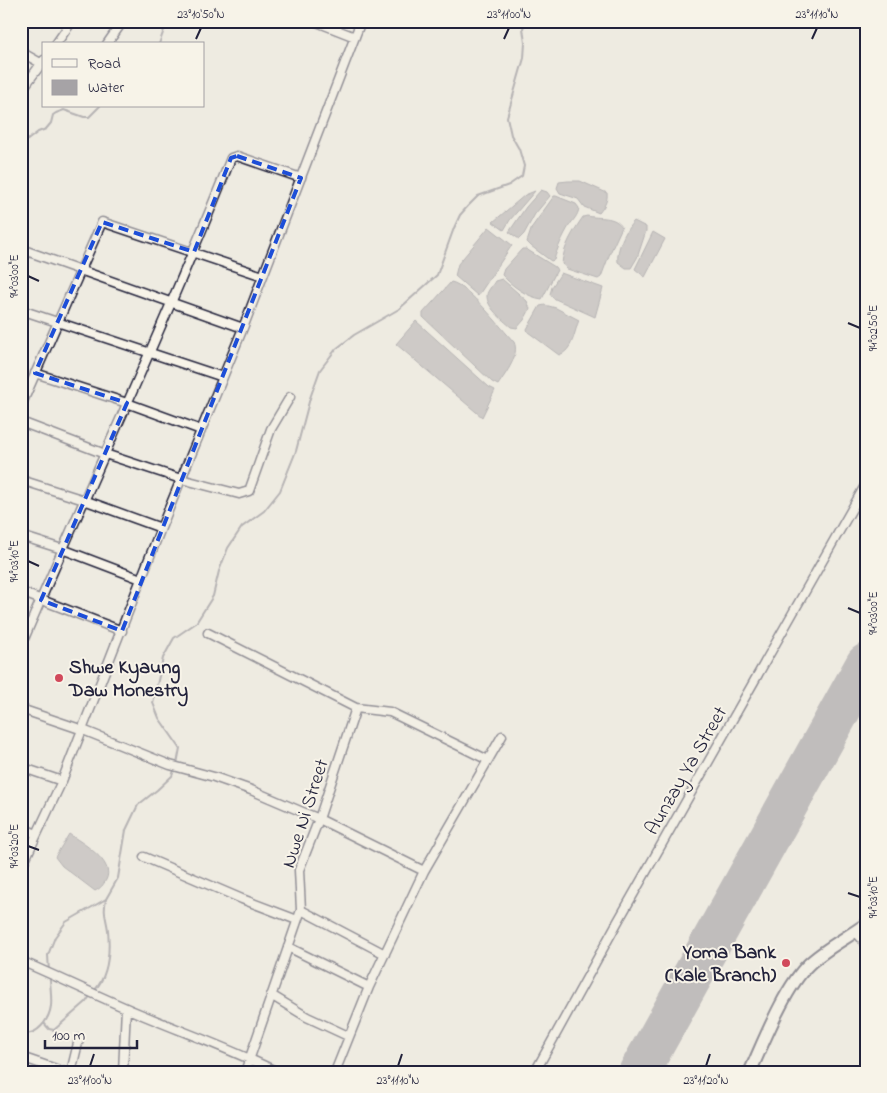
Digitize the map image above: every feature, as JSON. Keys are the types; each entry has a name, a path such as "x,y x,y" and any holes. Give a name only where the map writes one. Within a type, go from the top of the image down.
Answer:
{"highway":[{"path":"750,1072 792,987 808,965 834,943 856,932 866,924"}],"street":[{"path":"57,42 72,21"},
{"path":"108,42 123,21"},
{"path":"314,21 355,37"},
{"path":"21,868 62,781 161,528 243,328 361,21"},
{"path":"21,52 42,62"},
{"path":"21,91 42,64"},
{"path":"21,646 62,549 172,304 231,158 237,156 301,178"},
{"path":"21,406 102,222 263,276"},
{"path":"21,249 243,328"},
{"path":"21,310 222,376"},
{"path":"35,374 127,403 201,430"},
{"path":"21,422 181,480 239,494 249,491 271,429 290,397"},
{"path":"21,480 84,500 161,528"},
{"name":"Aunzay Ya Street","path":"535,1072 617,923 866,484"},
{"path":"21,536 62,549 141,579"},
{"path":"21,592 122,631"},
{"path":"208,633 356,708 390,712 488,760"},
{"name":"Nwe Ni Street","path":"245,1072 301,910 299,870 319,819 356,708"},
{"path":"21,709 82,730 181,769 214,777 251,790 319,819 424,870"},
{"path":"335,1072 369,987 424,870 502,736"},
{"path":"21,767 62,781"},
{"path":"21,828 37,834"},
{"path":"144,857 242,899 297,920"},
{"path":"301,910 385,954"},
{"path":"856,932 866,944"},
{"path":"288,947 369,987"},
{"path":"21,961 126,1008 250,1058 277,1072"},
{"path":"271,995 307,1017 348,1036"},
{"path":"122,1072 126,1008"},
{"path":"71,1072 79,1039"},
{"path":"21,1057 65,1072"}],"highlighted area":[{"path":"237,156 301,178 122,631 41,600 127,403 35,373 102,222 194,252 231,158"}],"water":[{"path":"580,181 607,193 605,204 599,213 584,207 578,199 560,193 557,188 559,182"},
{"path":"541,190 547,192 550,196 535,214 524,234 519,239 509,232 526,207"},
{"path":"535,191 510,220 504,230 493,222 525,195"},
{"path":"554,196 576,204 579,208 562,238 554,260 551,261 527,242 532,227"},
{"path":"583,217 611,219 622,227 601,277 598,279 567,269 562,264 564,251 576,227"},
{"path":"634,221 646,227 646,231 637,258 631,268 626,268 618,262 618,252 624,235"},
{"path":"489,227 512,245 478,296 455,276 458,264"},
{"path":"653,232 665,239 645,277 635,269"},
{"path":"522,249 526,249 557,270 542,299 520,290 502,275 504,269"},
{"path":"561,273 603,288 595,317 553,298 550,294 552,287"},
{"path":"502,279 527,301 530,309 517,328 511,327 500,317 487,300 487,293 495,281"},
{"path":"451,282 458,285 475,299 514,342 514,358 498,385 492,382 423,317 423,313"},
{"path":"545,305 556,308 579,320 570,345 564,353 559,355 528,332 527,329 540,306"},
{"path":"416,321 489,387 495,390 482,417 396,344"},
{"path":"69,834 96,853 106,866 108,873 106,880 95,891 62,866 55,857"}],"waterway":[{"path":"160,42 164,30 174,21"},
{"path":"177,764 180,748 159,718 153,703 163,658 174,638 196,623 213,596 219,571 228,548 242,527 264,511 280,491 296,451 310,398 320,370 336,349 354,335 399,309 437,275 460,215 478,196 509,185 522,176 524,166 519,149 511,135 507,117 524,58 523,28 526,21"},
{"path":"21,145 38,132 46,129 56,113 64,110 89,117 98,108"},
{"path":"49,972 48,955 55,937 66,922 106,899 118,878 126,830 138,805 172,776 175,768"},
{"path":"95,990 100,984 108,962 109,946 105,912 106,899"},
{"path":"21,1033 27,1034 37,1030 48,1017 51,1003 50,977"},
{"path":"44,1023 49,1029 54,1030 86,1002 90,996"}],"runway":[{"path":"639,1072 866,664"}],"place":[{"name":"Shwe Kyaung Daw Monestry","path":"59,678"},
{"name":"Yoma Bank (Kale Branch)","path":"786,963"}]}
